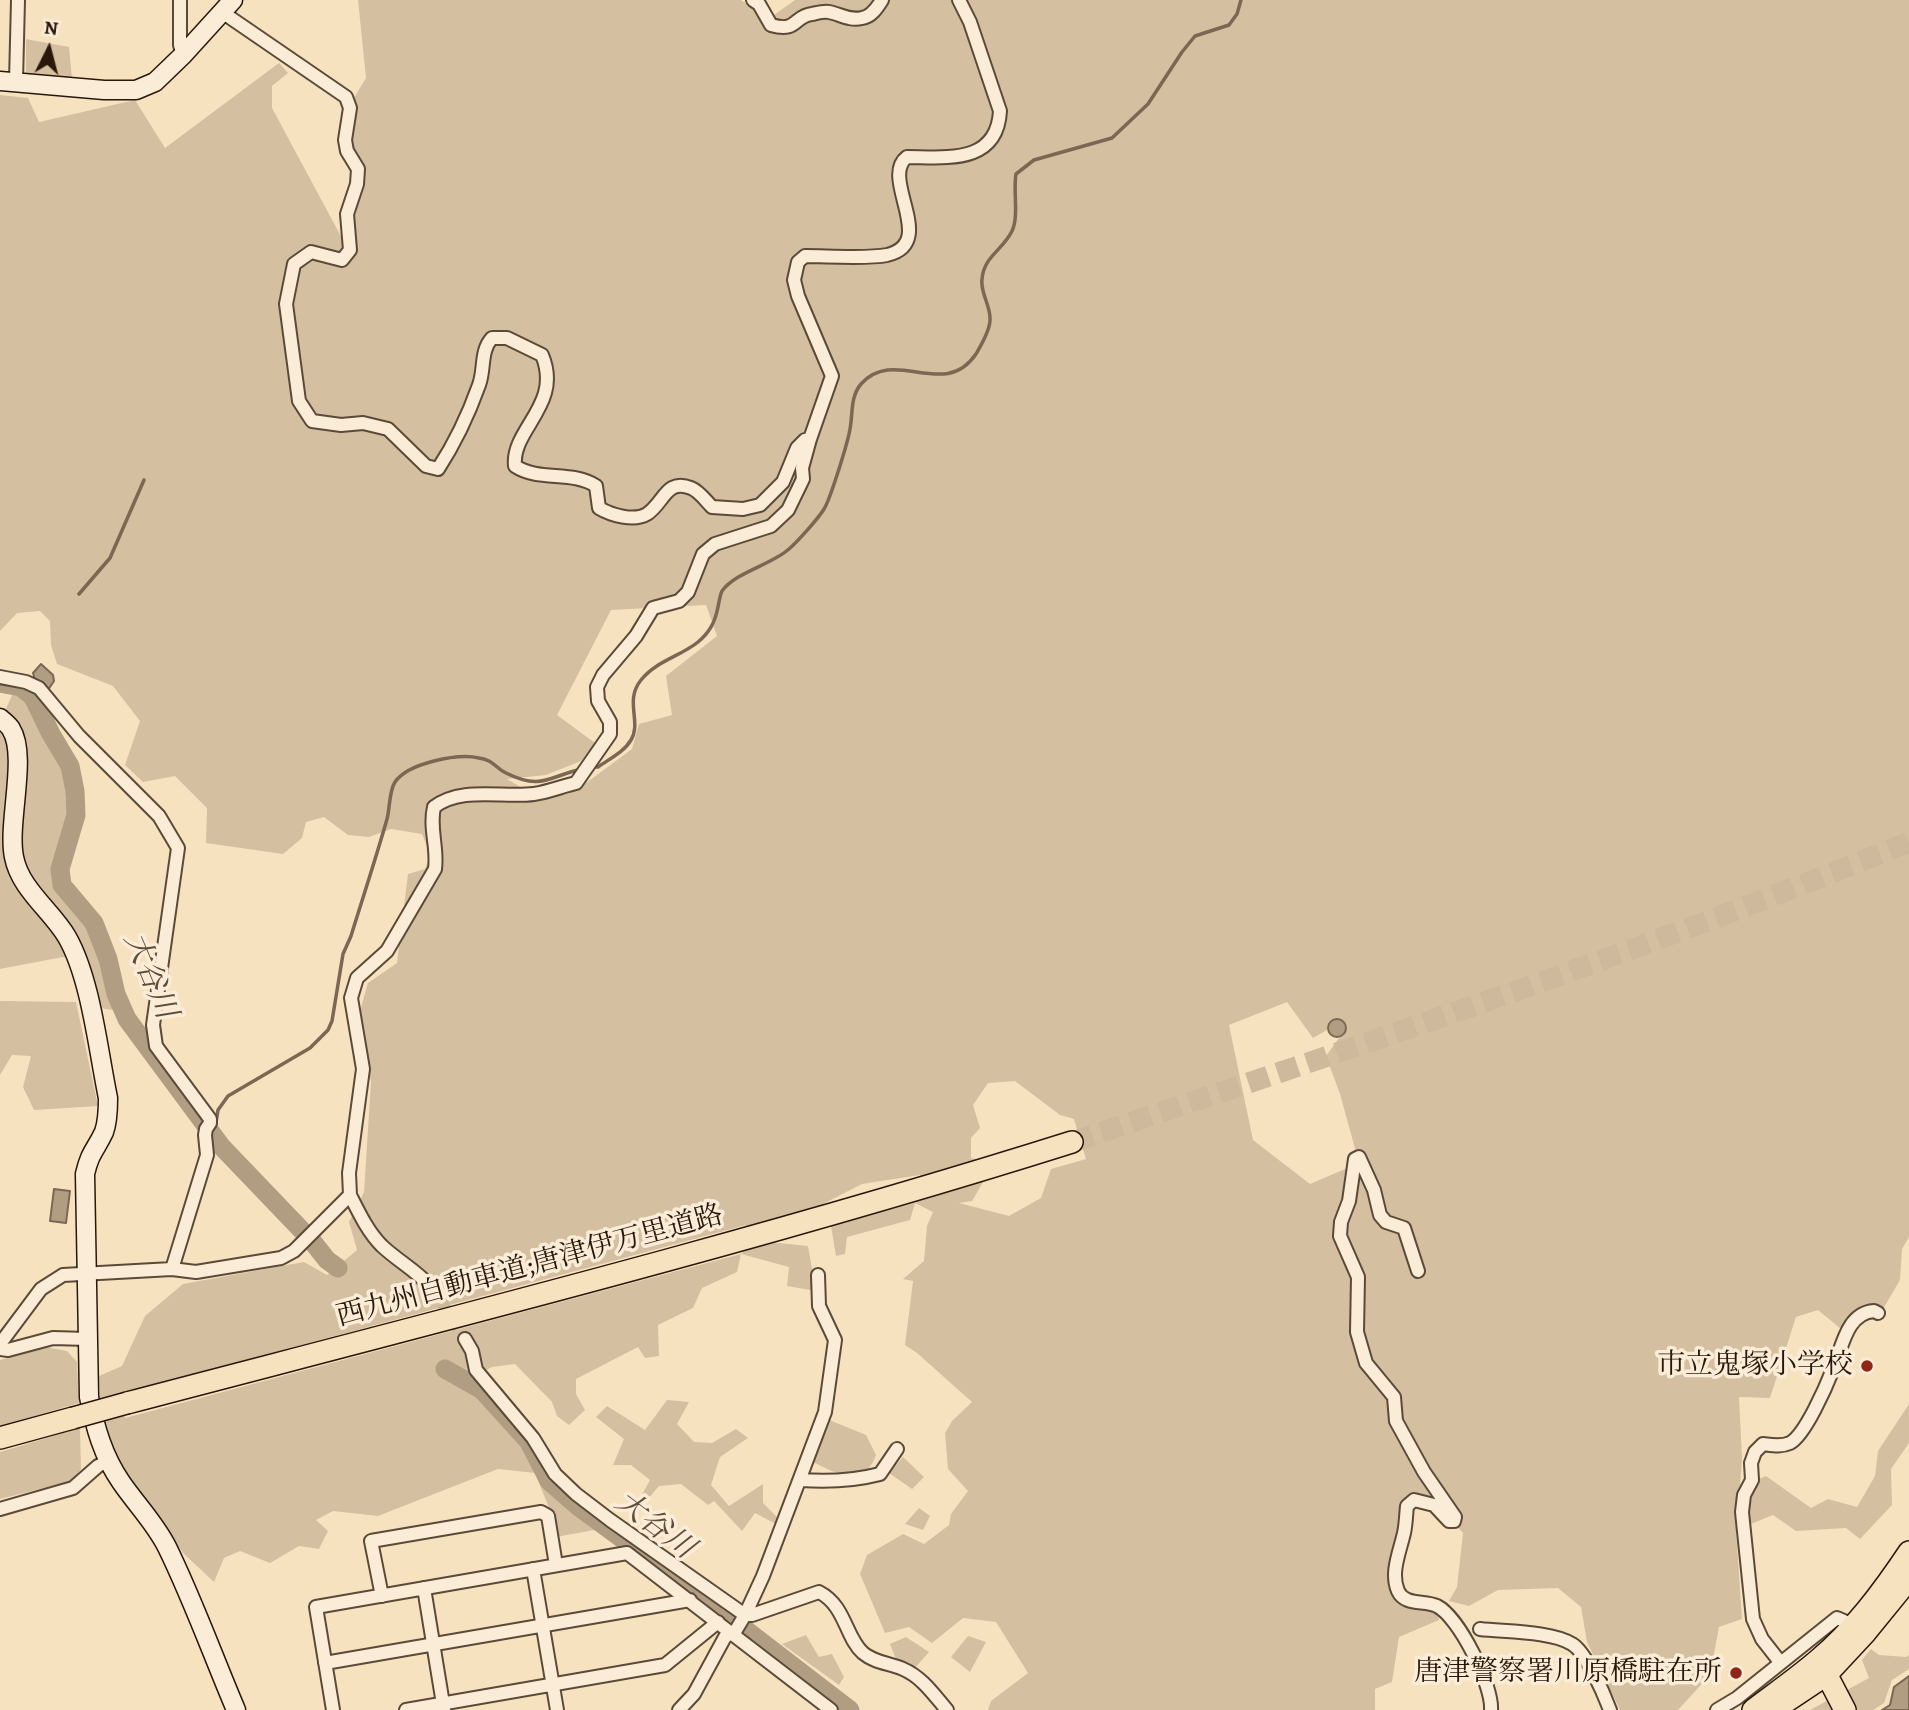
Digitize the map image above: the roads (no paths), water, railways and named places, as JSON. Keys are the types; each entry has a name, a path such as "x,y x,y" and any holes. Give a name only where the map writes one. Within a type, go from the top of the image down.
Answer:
{"highway":[{"name":"西九州自動車道;唐津伊万里道路","path":"0,1438 748,1237 1072,1142"},
{"path":"1860,1628 1909,1552"},
{"path":"1774,1710 1822,1667 1909,1579"},
{"path":"1752,1710 1822,1667"},
{"path":"1822,1667 1845,1710"}],"street":[{"path":"18,0 8,81 104,90 136,90 155,82 228,6 346,97 350,108 345,140 347,151 358,169 357,184 347,214 350,250 342,260 311,252 294,264 286,304 299,401 312,421 341,425 363,423 388,429 426,466 438,469 450,451 481,382 485,345 492,338 508,338 542,355 547,366 544,400 514,453 515,466 525,473 587,480 596,486 599,508 611,515 638,517 648,513 666,491 678,485 694,489 712,507 743,509 760,505 783,482 797,448 810,439"},
{"path":"180,0 180,45 183,55"},
{"path":"753,0 759,4 771,25 783,28 794,25 807,14 828,12 845,18 864,18 876,10 882,0"},
{"path":"432,1288 421,1275 382,1245 363,1222 350,1195 349,1173 363,1069 351,998 357,978 387,951 435,869 437,854 431,820 433,807 443,800 485,793 534,794 576,783 610,734 610,722 598,701 597,687 603,675 636,636 653,608 679,601 688,592 703,554 715,544 771,526 789,510 803,480 802,468 810,439 832,376 798,296 794,280 797,261 805,256 886,255 901,248 909,236 908,215 898,171 900,162 907,157 962,157 975,153 990,140 1000,124 1000,111 970,22 959,0"},
{"path":"0,677 26,682 39,688 79,736 159,816 178,848 153,1025 156,1046 210,1119 207,1155 173,1269"},
{"path":"0,718 12,730 18,752 12,834 14,858 23,880 68,938 81,971 108,1098 108,1116 104,1132 89,1155 85,1174 89,1397 95,1427 108,1461 149,1517 166,1546 236,1710"},
{"path":"1418,1271 1404,1228 1385,1222 1380,1216 1374,1190 1359,1157 1355,1160 1340,1236 1358,1277 1357,1332 1366,1363 1394,1397 1396,1421 1424,1472 1455,1517 1454,1521 1449,1521 1434,1505 1414,1500 1407,1506 1405,1529 1394,1578 1399,1594 1410,1601 1435,1605 1447,1613 1467,1642 1485,1681 1492,1703 1491,1710"},
{"path":"87,1339 53,1338 8,1350 0,1346 41,1289 64,1275 173,1269 196,1272 281,1258 295,1251 350,1195"},
{"path":"739,1624 763,1576 825,1412 835,1340 818,1306 818,1275"},
{"path":"1780,1662 1762,1639 1753,1619 1742,1512 1744,1495 1752,1480 1751,1464 1755,1452 1763,1444 1782,1446 1792,1442 1808,1423 1849,1329 1866,1311 1878,1313"},
{"path":"464,1339 472,1351 476,1370 533,1438 555,1474 576,1494 739,1624 831,1710"},
{"path":"801,1479 832,1482 858,1480 880,1474 897,1449"},
{"path":"0,1509 73,1488 98,1466 108,1461"},
{"path":"382,1595 371,1541 541,1512 548,1516 556,1565"},
{"path":"334,1710 316,1607 628,1553 718,1622 739,1624"},
{"path":"533,1569 558,1710"},
{"path":"424,1588 444,1707"},
{"path":"679,1710 694,1694 725,1637 739,1624 752,1615 819,1592 827,1596 841,1613 861,1651 881,1663 904,1670 928,1687 947,1710"},
{"path":"325,1663 690,1601"},
{"path":"1717,1710 1737,1698 1837,1618 1860,1628"},
{"path":"406,1710 444,1707 665,1665 718,1622"},
{"path":"1480,1629 1547,1636 1571,1643 1580,1650 1610,1710"}],"waterway":[{"path":"593,767 598,767 616,755 631,740 635,726 634,696 636,688 647,673 698,642 711,626 722,591 728,584 782,555 821,513 827,504 842,458 850,429 853,400 861,384 874,374 889,370 949,373 963,367 976,354 990,324 982,284 983,271 1012,231 1016,211 1016,174 1034,160 1112,138 1148,104 1195,36 1229,25 1237,14 1241,0"},
{"path":"79,594 110,558 144,480"},
{"name":"大谷川","path":"0,683 21,687 33,697 70,766 76,815 60,869 62,885 94,923 108,959 116,994 127,1019 221,1146 327,1260 338,1268"},
{"path":"214,1135 218,1110 228,1096 310,1048 328,1030 332,1021 343,954 383,834 392,790 401,775 434,761 459,757 484,759 506,773 528,781 545,780 582,769"},
{"name":"大谷川","path":"445,1369 482,1390 529,1442 549,1481 579,1507 850,1710"}],"tunnel":[{"path":"1072,1142 1598,961 1909,842"},
{"path":"432,1288 465,1339"}],"place":[{"name":"市立鬼塚小学校","path":"1867,1366"},
{"name":"唐津警察署川原橋駐在所","path":"1736,1673"}]}
